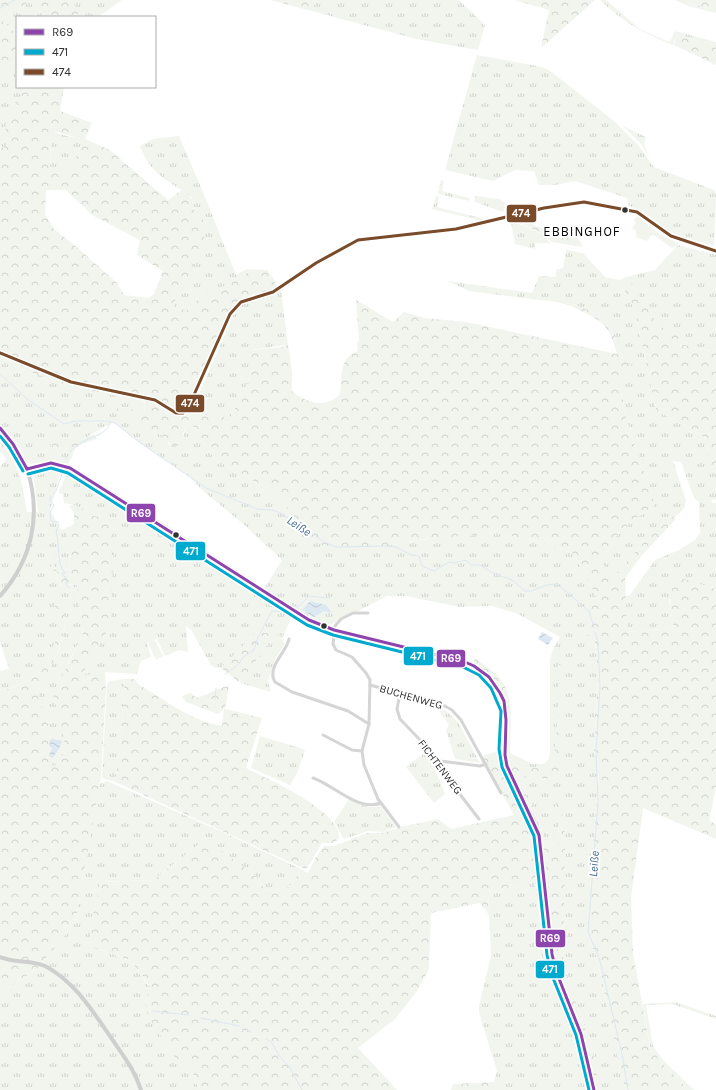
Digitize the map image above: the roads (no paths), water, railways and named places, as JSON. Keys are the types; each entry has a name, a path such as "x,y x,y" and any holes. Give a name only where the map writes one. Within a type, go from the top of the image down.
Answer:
{"main road":[{"path":"0,428 13,444 27,469 41,464 51,463 70,468 167,528 301,616 334,630 471,664 484,672 497,687 503,699 506,713 504,747 506,763 509,773 535,822 539,835 553,958 581,1034 594,1090"}],"street":[{"path":"0,353 71,382 149,398 180,414 186,411 189,406 230,314 238,304 245,300 273,292 316,263 358,240 456,229 544,208 584,202 637,212 671,236 716,251"},
{"path":"0,596 18,572 30,545 34,522 33,494 27,469"},
{"path":"334,630 338,622 347,615 368,613"},
{"name":"BUCHENWEG","path":"334,630 332,642 334,648 354,659 366,673 370,685 440,704 452,710 461,720 501,793"},
{"path":"289,639 287,647 278,657 274,680 292,692 348,711 369,724"},
{"path":"370,685 369,724 362,751 364,769 381,803 399,827"},
{"name":"FICHTENWEG","path":"400,693 396,709 400,719 422,742 435,762 479,819"},
{"path":"323,735 352,750 362,751"},
{"path":"435,762 440,761 480,766 486,764"},
{"path":"313,778 325,782 343,794 367,805 371,806 381,803"},
{"path":"0,957 43,966 69,985 91,1007 132,1066 141,1090"}],"water":[{"path":"310,601 326,605 332,613 324,611 314,617 302,610"},
{"path":"542,632 553,638 548,645 538,639"},
{"path":"52,739 62,741 58,751 52,758 49,756 52,749 49,741"}],"waterway":[{"path":"0,8 15,0"},
{"name":"Leiße","path":"0,374 27,399 64,424 76,421 106,421 115,423 139,442 206,488 257,509 278,512 324,542 336,547 391,546 411,555 419,556 422,566 434,571 449,562 454,563 466,560 471,565 480,565 493,573 512,580 525,591 531,591 547,585 557,584 589,611 594,628"},
{"path":"70,452 80,443 103,432 108,428 110,423"},
{"path":"54,494 62,474"},
{"path":"51,496 50,501 54,505 50,513 51,521 58,522 59,525 56,532 59,559 65,573 62,574 67,579 66,584 69,588"},
{"path":"293,605 298,607 309,596 330,598"},
{"path":"225,674 238,665 243,657 254,650 258,637 272,611 285,612"},
{"name":"Leiße","path":"595,632 598,642 600,687 596,751 598,802 588,932 600,961 622,1054 628,1090"},
{"path":"215,699 216,688"},
{"path":"153,1011 189,1015"},
{"path":"201,1018 239,1026"},
{"path":"247,1030 251,1032"},
{"path":"266,1039 272,1043 280,1057 289,1066 302,1090"}],"district":[{"name":"EBBINGHOF","path":"582,231"}]}
